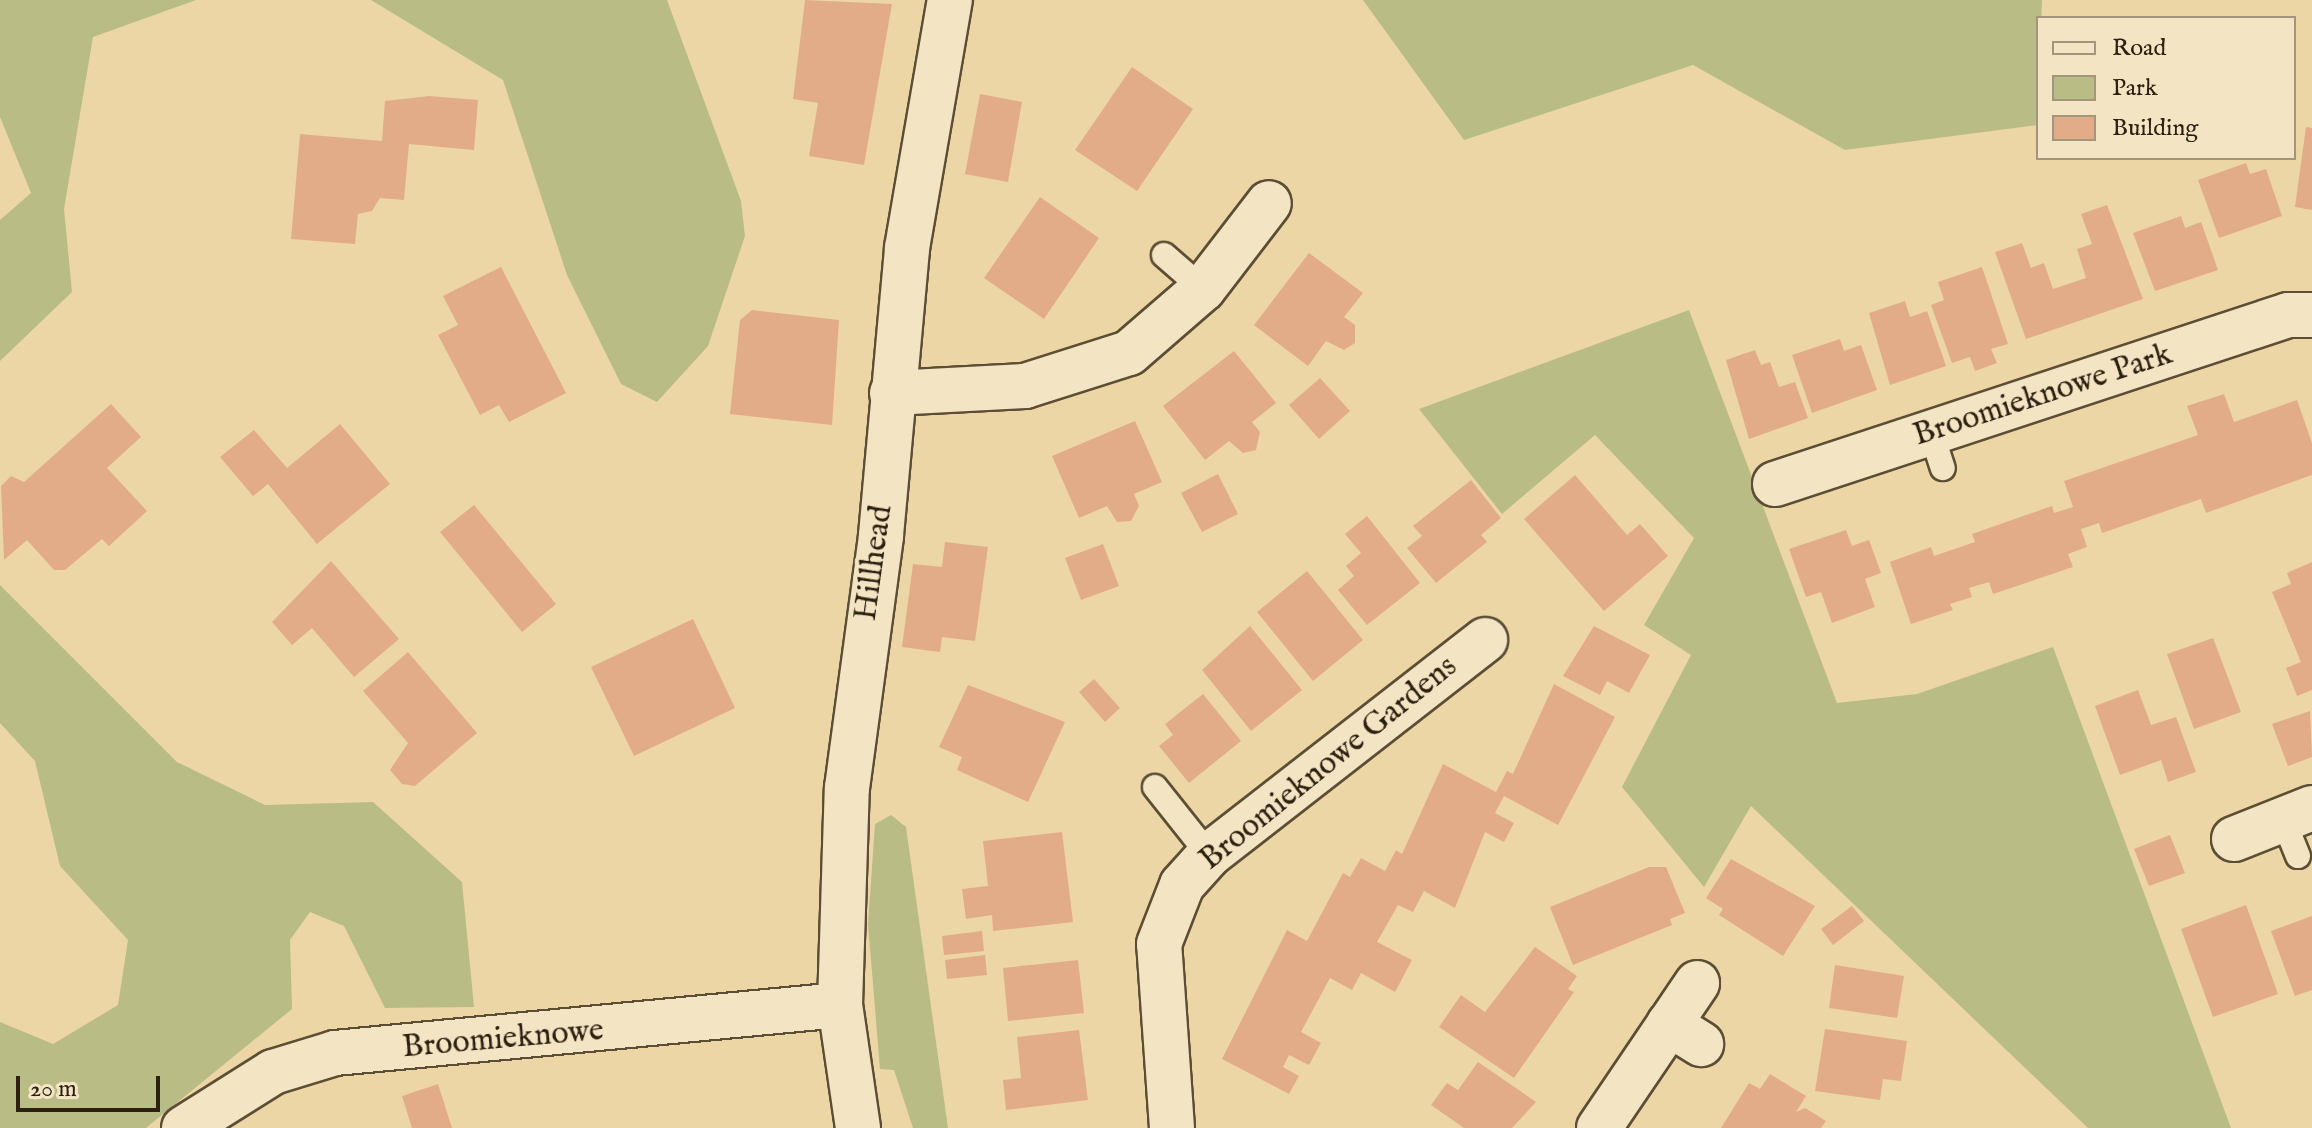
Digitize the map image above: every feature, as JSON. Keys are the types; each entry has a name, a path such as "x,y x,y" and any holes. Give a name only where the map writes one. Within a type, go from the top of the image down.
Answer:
{"street":[{"name":"Hillhead","path":"858,1128 840,1005 847,788 907,248 950,0"},
{"path":"892,393 933,396 1072,376 1129,353 1203,289 1269,203"},
{"name":"Broomieknowe Park","path":"1775,484 1937,450 2288,315 2312,315"},
{"name":"Broomieknowe Gardens","path":"1172,1128 1159,944 1182,885 1209,855 1485,640"},
{"path":"2234,839 2298,827"},
{"path":"1599,1128 1685,1034 1697,983"},
{"name":"Broomieknowe","path":"184,1128 273,1072 335,1053 840,1005"}],"lane":[{"path":"1164,255 1203,289"},
{"path":"1155,787 1209,855"}],"green space":[{"path":"0,0 196,0 93,37 64,209 72,292 0,361 0,220 31,193 0,117"},
{"path":"371,0 667,0 741,201 745,236 708,346 657,402 621,384 567,275 503,80"},
{"path":"1363,0 2042,0 2041,16 2036,16 2036,125 1845,150 1693,65 1464,140"},
{"path":"1689,310 1837,703 1917,694 2053,647 2231,1128 2088,1128 1751,806 1704,887 1622,787 1691,655 1644,625 1694,538 1595,435 1502,514 1419,409"},
{"path":"0,585 177,762 265,805 373,802 462,882 474,1007 385,1008 344,926 310,912 290,940 292,1009 146,1128 0,1128 0,1022 53,1044 118,1005 128,940 60,866 35,761 0,723"},
{"path":"891,815 906,827 948,1128 913,1128 894,1070 880,1069 868,924 875,824"}],"building":[{"path":"805,0 892,4 864,165 809,156 818,103 793,99"},
{"path":"1132,67 1193,109 1137,191 1075,150"},
{"path":"980,94 1022,102 1008,182 965,174"},
{"path":"429,96 478,100 474,150 409,144 404,200 380,198 372,211 358,214 355,244 291,239 300,134 382,141 385,101"},
{"path":"2306,127 2312,128 2312,210 2295,207"},
{"path":"2246,163 2250,174 2266,169 2282,216 2219,238 2198,180"},
{"path":"1040,197 1099,238 1044,319 984,278"},
{"path":"2107,205 2143,299 2026,339 1995,252 2022,243 2031,268 2044,263 2053,289 2086,278 2077,249 2092,244 2081,214"},
{"path":"2181,216 2185,228 2201,222 2218,270 2155,291 2133,233"},
{"path":"1309,253 1363,293 1344,317 1355,325 1355,343 1344,350 1326,341 1308,366 1254,325"},
{"path":"501,267 566,393 509,422 499,405 480,415 438,335 458,325 443,296"},
{"path":"1982,267 2008,344 1991,349 1997,363 1975,371 1970,357 1952,363 1931,305 1944,300 1938,282"},
{"path":"1905,301 1910,317 1927,311 1946,366 1890,385 1869,313"},
{"path":"752,310 839,320 832,425 730,414 740,320"},
{"path":"1840,339 1844,351 1861,345 1877,390 1812,413 1792,355"},
{"path":"1755,350 1761,365 1770,362 1779,387 1795,382 1808,418 1749,439 1726,360"},
{"path":"1234,351 1276,403 1252,422 1260,432 1256,450 1243,453 1229,441 1205,460 1163,406"},
{"path":"1320,378 1350,411 1319,439 1289,405"},
{"path":"2224,394 2234,422 2297,400 2312,443 2312,475 2206,513 2201,499 2102,533 2099,523 2081,529 2087,547 2068,554 2073,567 1993,594 1989,582 1969,588 1972,597 1950,604 1953,610 1911,624 1890,562 1931,547 1934,556 1975,542 1972,534 2052,506 2054,513 2073,507 2064,481 2198,435 2187,406"},
{"path":"111,404 141,437 107,468 147,511 109,546 102,539 65,570 54,570 27,540 4,560 1,486 11,476 24,482"},
{"path":"1135,421 1162,482 1134,494 1139,506 1131,521 1117,522 1107,506 1079,518 1052,456"},
{"path":"340,424 390,484 317,544 268,484 253,496 220,457 254,430 287,468"},
{"path":"1218,474 1238,514 1202,532 1181,493"},
{"path":"1575,475 1627,535 1640,524 1668,556 1604,611 1524,519"},
{"path":"1471,480 1501,518 1481,535 1487,542 1436,583 1407,548 1422,536 1413,526"},
{"path":"474,505 556,604 522,632 440,532"},
{"path":"1367,516 1420,583 1367,625 1338,590 1354,576 1346,566 1361,553 1345,534"},
{"path":"1846,530 1852,546 1869,540 1881,573 1865,579 1875,607 1832,623 1821,592 1806,597 1789,549"},
{"path":"945,542 988,547 975,641 942,637 940,652 902,647 913,564 942,567"},
{"path":"1103,544 1119,586 1081,600 1065,558"},
{"path":"331,561 399,639 354,677 312,628 292,645 272,622"},
{"path":"2312,562 2312,690 2297,696 2286,668 2301,662 2272,592 2291,584 2287,573"},
{"path":"1307,571 1363,640 1313,681 1257,612"},
{"path":"693,619 735,708 634,756 591,667"},
{"path":"1250,626 1302,690 1251,731 1202,670"},
{"path":"1594,626 1650,655 1629,693 1607,681 1600,695 1563,676"},
{"path":"2213,638 2241,712 2194,729 2167,654"},
{"path":"408,652 477,733 415,786 402,784 390,770 408,743 363,691"},
{"path":"1094,679 1120,708 1105,722 1079,692"},
{"path":"1554,684 1615,717 1558,825 1504,796 1495,813 1514,823 1504,842 1485,832 1455,908 1424,891 1413,912 1398,905 1377,942 1412,960 1395,992 1361,973 1352,990 1330,978 1301,1032 1321,1043 1309,1065 1289,1055 1283,1067 1299,1076 1289,1094 1222,1059 1287,930 1307,941 1343,873 1350,877 1361,858 1385,871 1396,850 1402,854 1443,764 1496,792 1507,771 1513,774"},
{"path":"968,685 1065,722 1028,802 957,770 962,757 939,747"},
{"path":"2138,690 2151,725 2176,717 2196,772 2168,782 2161,760 2120,775 2095,706"},
{"path":"1203,694 1241,741 1189,783 1159,746 1173,735 1165,724"},
{"path":"2310,711 2312,757 2288,766 2272,724"},
{"path":"1062,832 1073,922 993,931 992,915 966,919 962,889 988,886 983,841"},
{"path":"2170,835 2185,873 2149,886 2134,849"},
{"path":"1731,859 1815,906 1783,956 1719,915 1723,909 1706,898"},
{"path":"1649,867 1666,867 1685,913 1670,919 1672,925 1573,965 1550,907"},
{"path":"2246,905 2278,994 2213,1017 2181,929"},
{"path":"1852,906 1864,921 1833,945 1821,929"},
{"path":"2312,916 2312,990 2295,996 2271,931"},
{"path":"982,931 984,951 944,955 942,936"},
{"path":"1535,947 1577,976 1568,989 1574,992 1514,1078 1439,1027 1461,995 1485,1012"},
{"path":"985,955 987,975 947,979 945,960"},
{"path":"1078,960 1084,1013 1008,1021 1003,968"},
{"path":"1835,965 1904,976 1897,1018 1829,1008"},
{"path":"1825,1029 1907,1041 1901,1081 1883,1079 1880,1100 1815,1091"},
{"path":"1079,1030 1088,1100 1006,1110 1003,1080 1021,1078 1017,1037"},
{"path":"1478,1062 1536,1102 1512,1128 1464,1128 1431,1105 1447,1083 1458,1090"},
{"path":"1770,1074 1806,1096 1796,1112 1805,1108 1826,1121 1821,1128 1721,1128 1749,1083 1760,1089"},
{"path":"438,1084 452,1128 412,1128 402,1096"}]}
